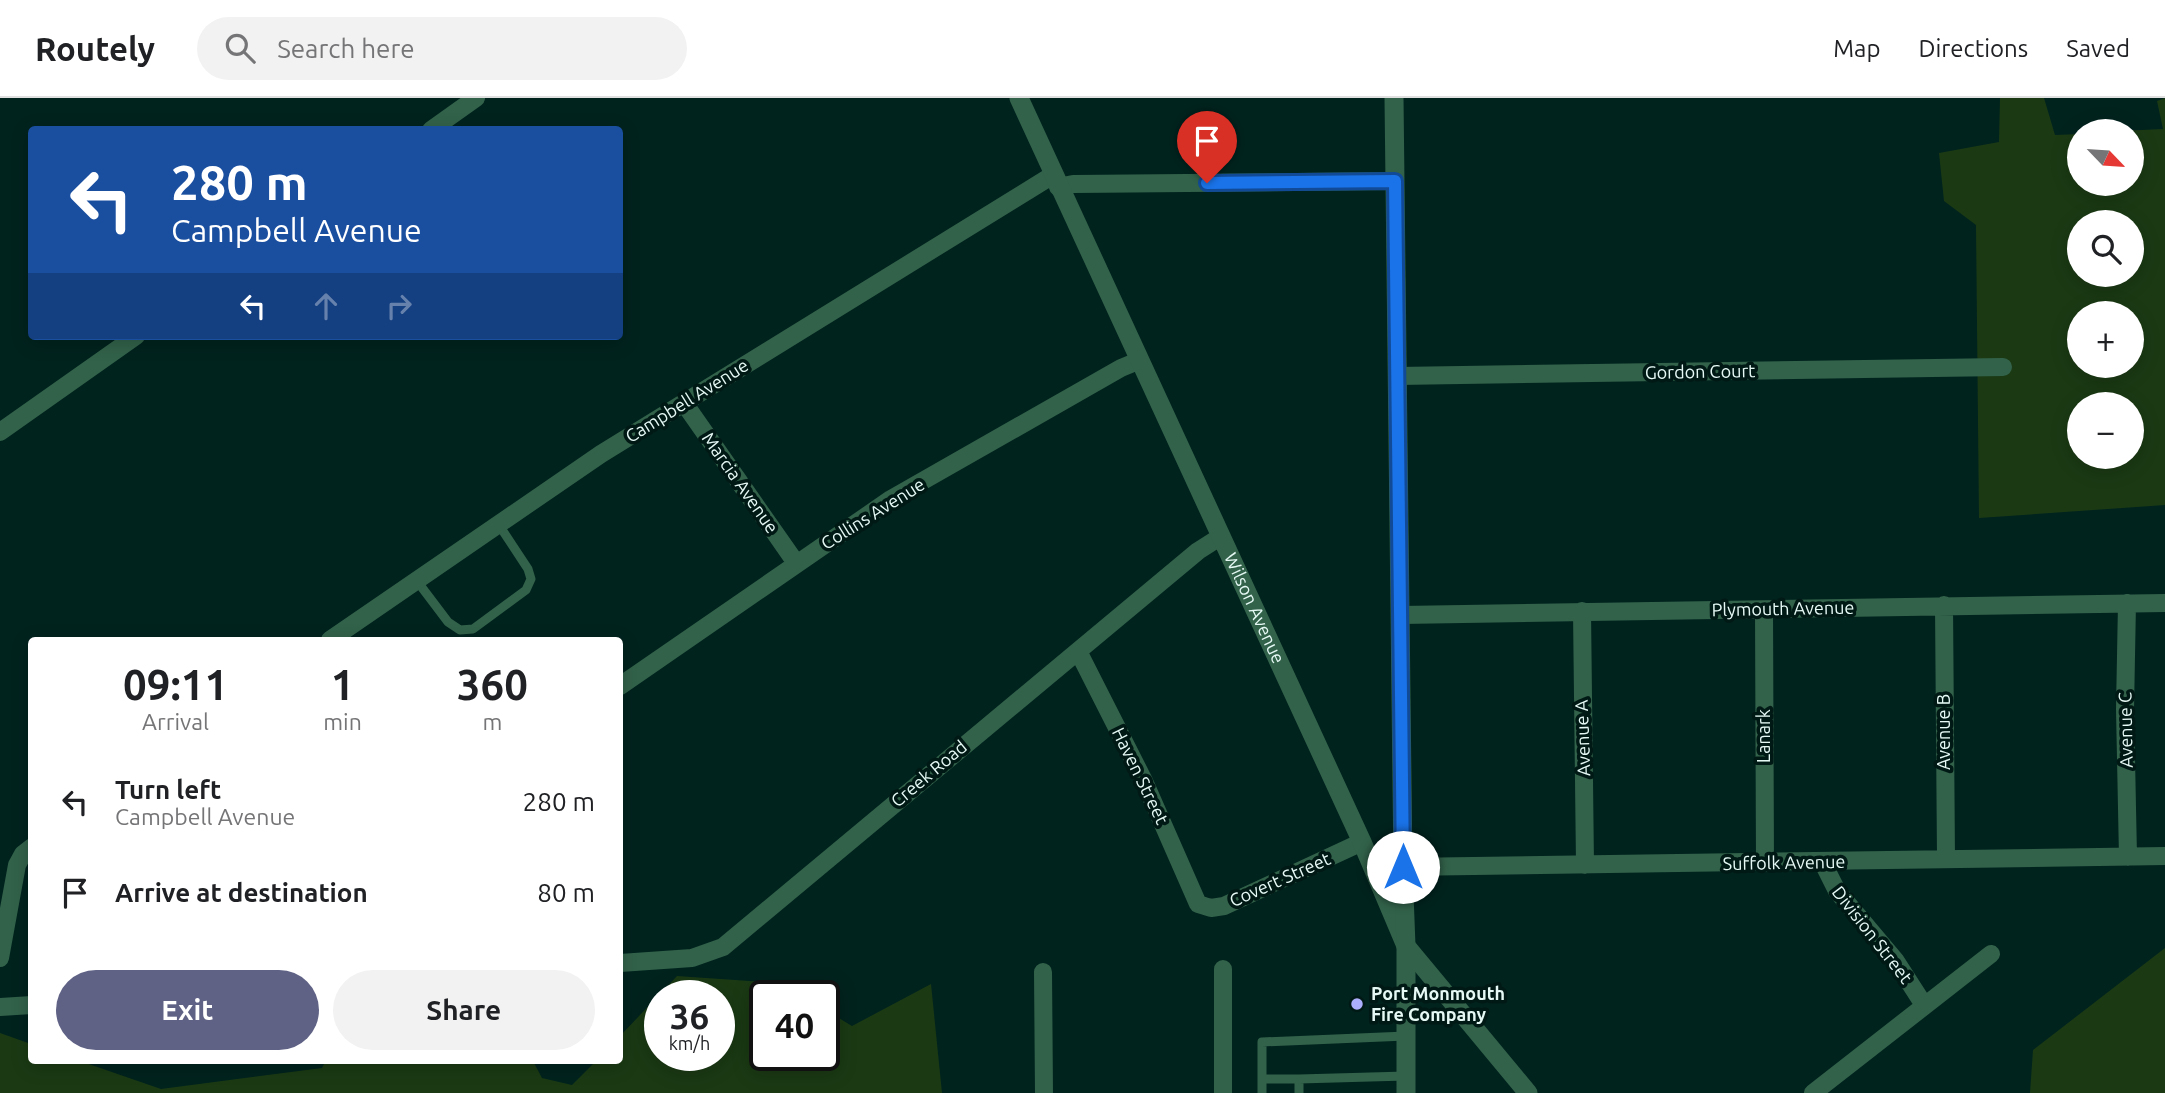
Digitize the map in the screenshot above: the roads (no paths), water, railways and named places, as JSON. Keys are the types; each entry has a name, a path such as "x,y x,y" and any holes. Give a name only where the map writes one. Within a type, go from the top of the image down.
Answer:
{"street":[{"path":"437,126 476,98"},
{"name":"Wilson Avenue","path":"1019,98 1362,842 1406,946 1528,1093"},
{"path":"1394,98 1406,1084"},
{"name":"Campbell Avenue","path":"334,637 601,454 1055,181 1073,184 1395,181"},
{"path":"0,432 130,340"},
{"name":"Collins Avenue","path":"623,684 891,499 1121,368 1138,361"},
{"name":"Gordon Court","path":"1397,376 2003,367"},
{"name":"Marcia Avenue","path":"684,403 796,563"},
{"name":"Creek Road","path":"623,963 692,958 723,947 1198,551 1220,537"},
{"name":"Avenue C","path":"2127,603 2125,709 2128,857"},
{"name":"Plymouth Avenue","path":"1401,615 2165,603"},
{"name":"Avenue B","path":"1944,605 1947,859"},
{"name":"Lanark","path":"1763,610 1765,863"},
{"name":"Avenue A","path":"1582,611 1586,865"},
{"name":"Haven Street","path":"1078,651 1144,781 1198,904"},
{"name":"Covert Street","path":"1198,904 1211,908 1224,905 1362,842"},
{"path":"0,958 17,864 28,850"},
{"name":"Suffolk Avenue","path":"1403,867 2165,856"},
{"name":"Division Street","path":"1823,863 1837,891 1895,960 1924,1005"},
{"path":"1813,1093 1991,954"},
{"path":"1223,969 1223,1093"},
{"path":"1043,972 1044,1093"},
{"path":"0,1007 28,1005"}],"lane":[{"path":"417,581 448,622 460,630 473,629 526,590 531,579 528,569 499,525"},
{"path":"1262,1093 1262,1042 1406,1036"},
{"path":"1262,1079 1406,1084"},
{"path":"1299,1079 1299,1093"}],"place":[{"name":"Port Monmouth Fire Company","path":"1357,1004"}]}
